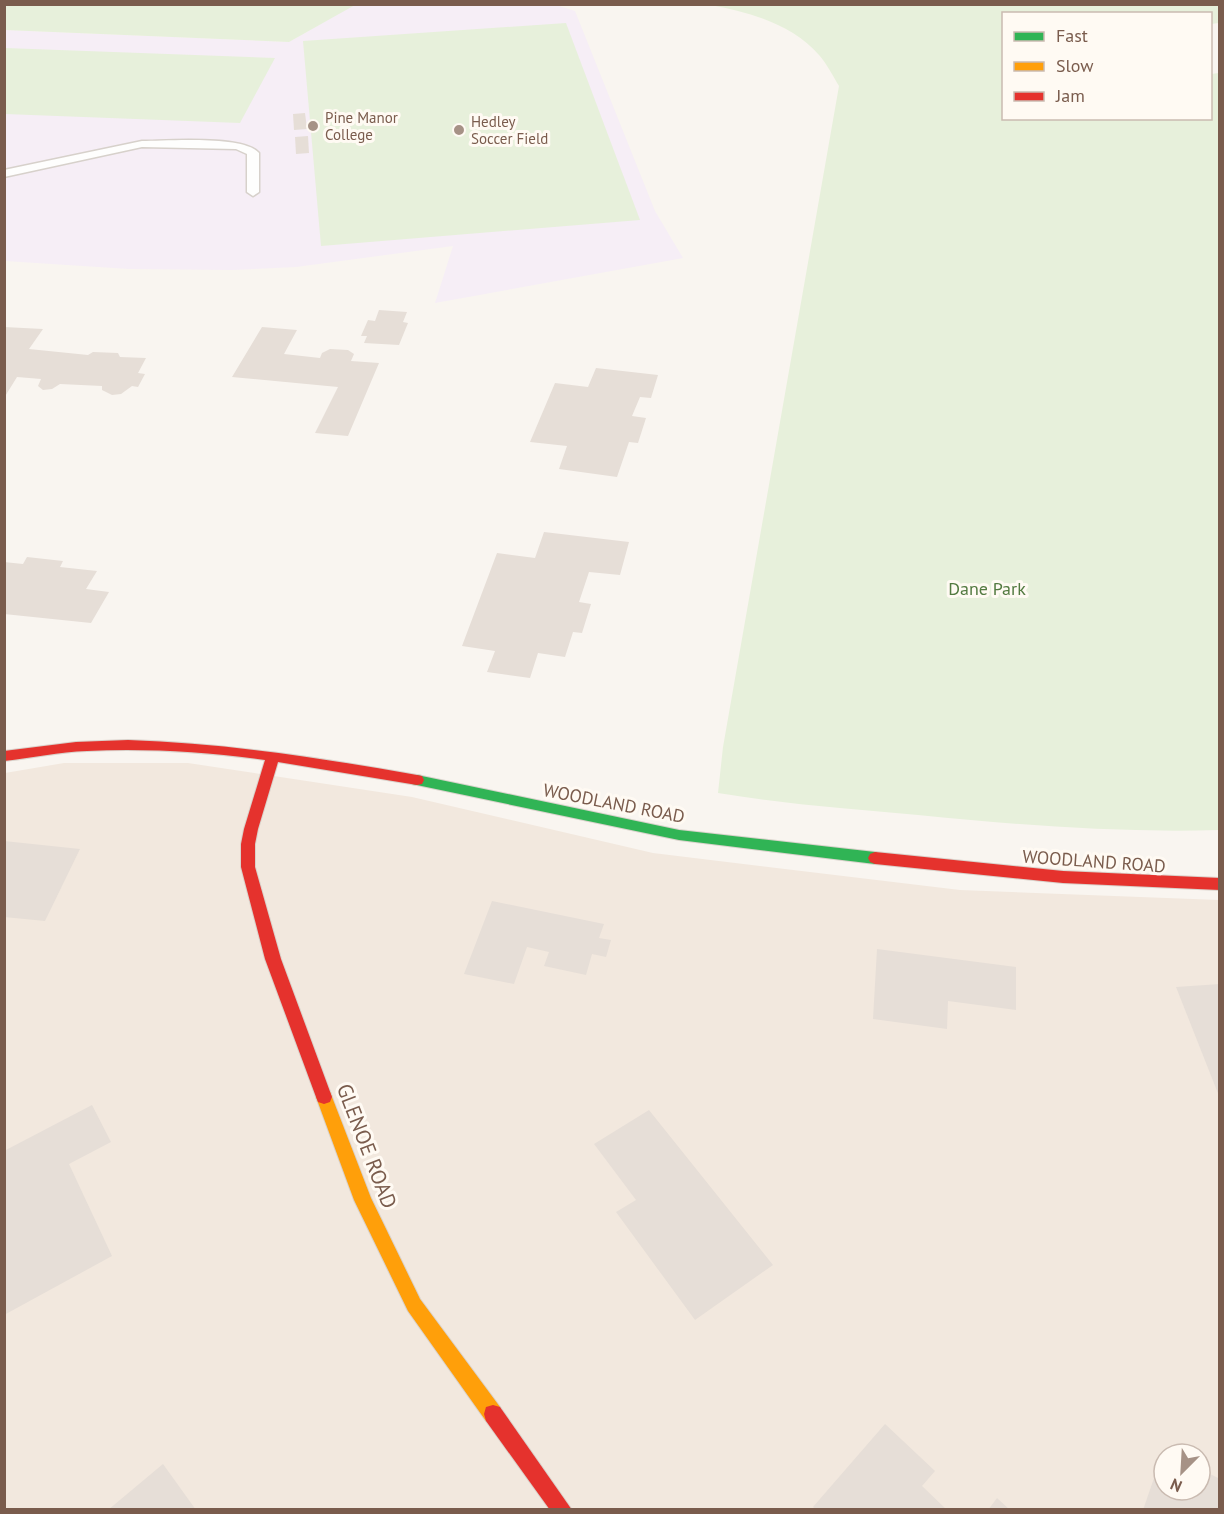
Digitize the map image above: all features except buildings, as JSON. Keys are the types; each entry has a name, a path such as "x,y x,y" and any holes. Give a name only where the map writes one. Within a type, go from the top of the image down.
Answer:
{"street":[{"name":"WOODLAND ROAD","path":"4,756 53,748 113,744 273,756 452,788 664,833 935,867 1141,882 1220,884"},
{"name":"GLENOE ROAD","path":"273,756 251,829 248,867 273,959 363,1200 414,1305 562,1509"}],"lane":[{"path":"4,174 131,146 166,144 237,146 246,148 252,153 253,192"}],"shaded area":[{"name":"Pine Manor College","path":"355,4 553,4 575,11 655,211 683,258 435,303 453,246 296,267 232,270 129,269 5,261 5,30 289,42"},
{"path":"64,763 188,763 412,797 653,853 960,890 1219,900 1219,1509 5,1510 5,773"}],"green space":[{"path":"5,4 355,5 289,42 5,30"},
{"name":"Dane Park","path":"710,5 1219,5 1219,23 1212,24 1212,12 1002,12 1002,120 1212,120 1212,74 1219,73 1219,830 1181,831 1031,825 818,806 718,793 723,747 839,86 819,55 808,44 783,27 740,11"},
{"name":"Hedley Soccer Field","path":"566,23 640,220 321,246 303,41"},
{"path":"5,48 275,58 240,123 5,114"}],"traffic: fast":[{"path":"417,780 679,835 875,858"}],"traffic: slow":[{"path":"324,1097 363,1200 414,1305 493,1414"}],"traffic: jam":[{"path":"4,756 86,746 169,746 252,753 417,780"},
{"path":"273,756 251,829 248,844 248,867 273,959 324,1097"},
{"path":"875,858 1063,877 1220,884"},
{"path":"493,1414 562,1510"}],"place":[{"name":"Pine Manor College","path":"313,126"},
{"name":"Hedley Soccer Field","path":"459,130"}]}
